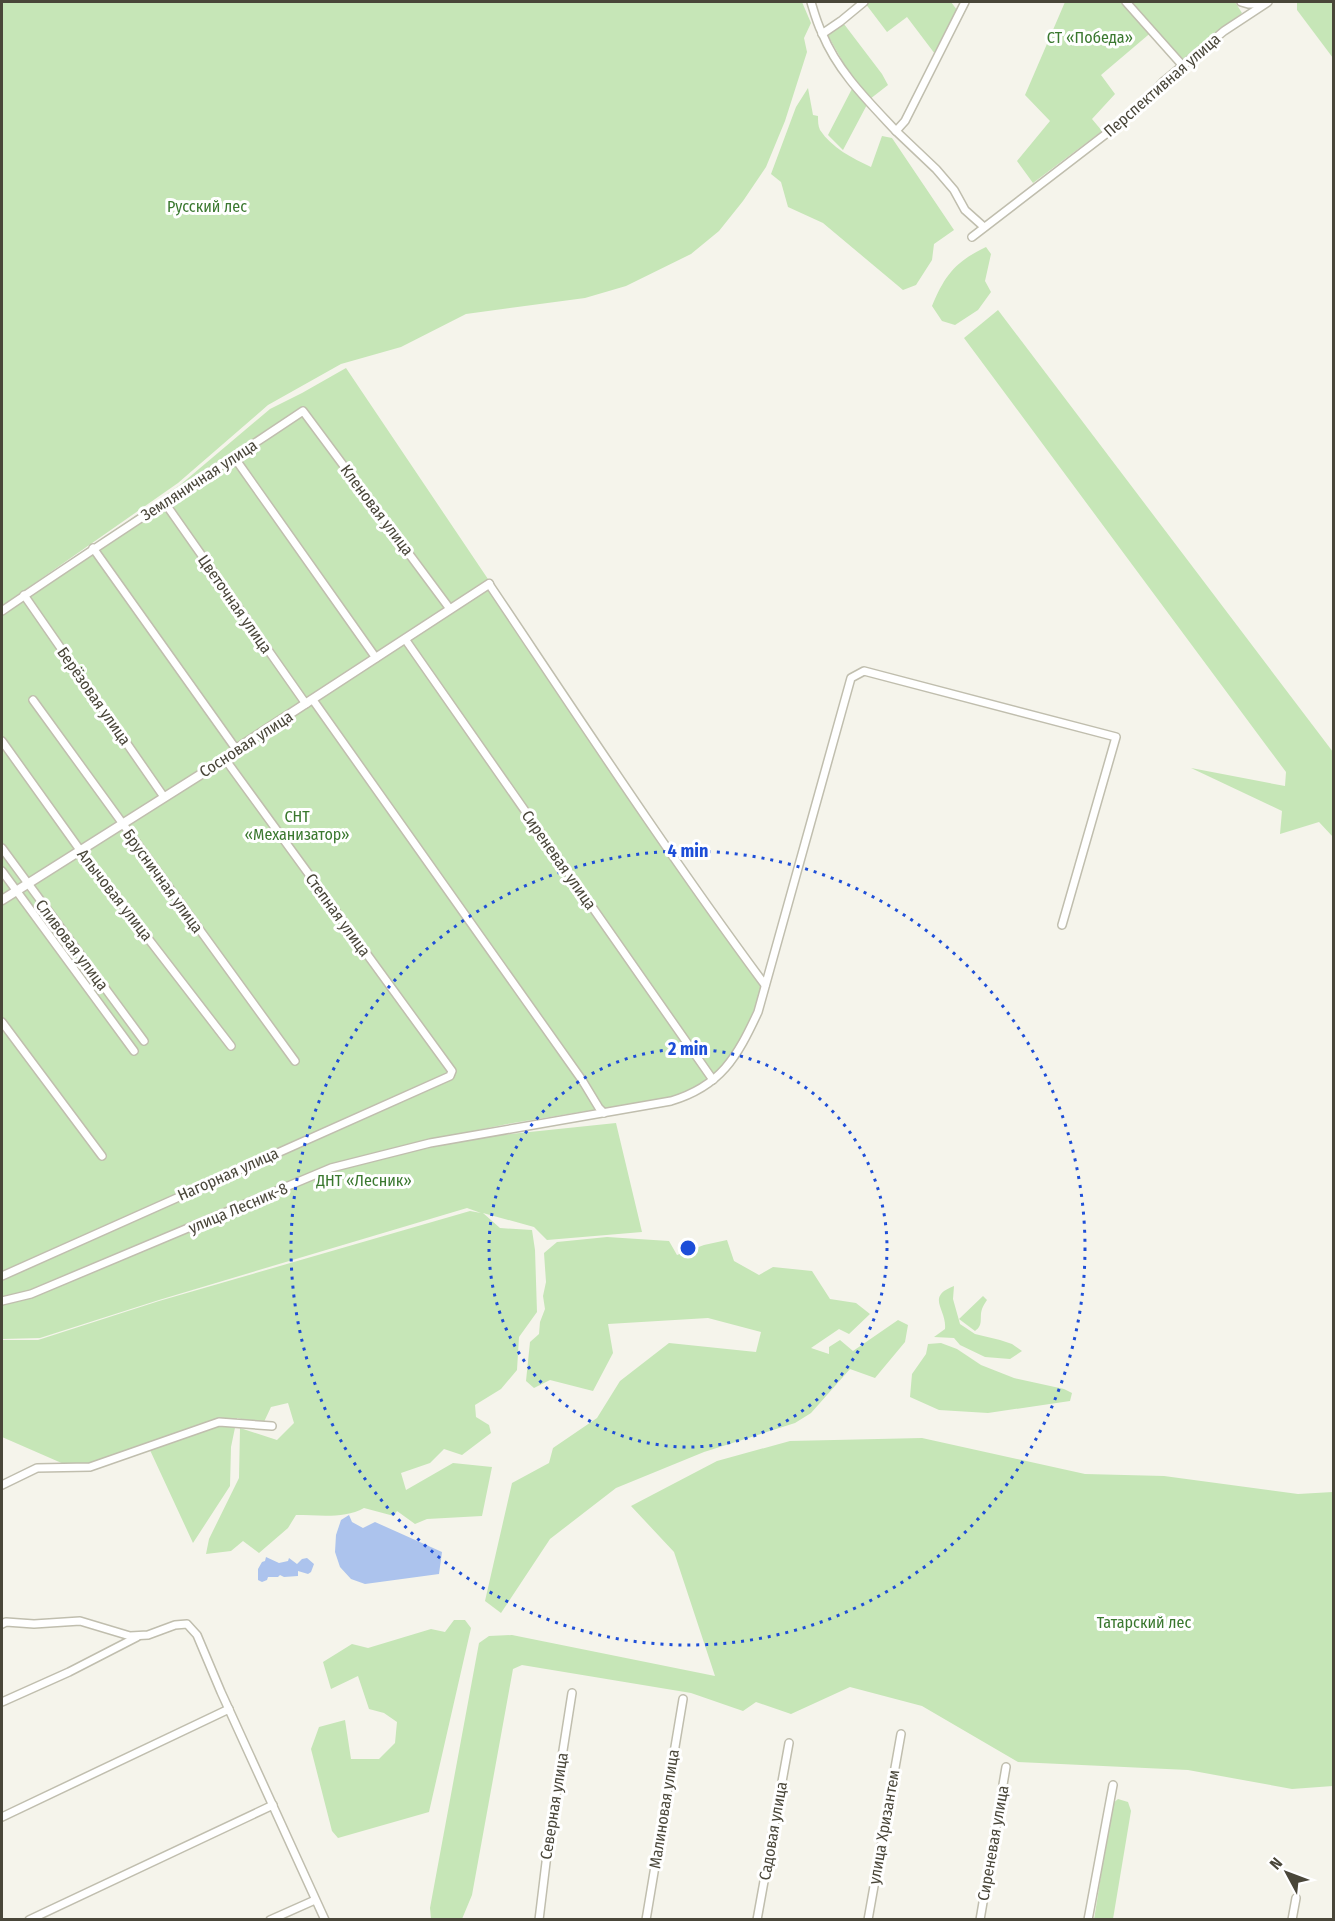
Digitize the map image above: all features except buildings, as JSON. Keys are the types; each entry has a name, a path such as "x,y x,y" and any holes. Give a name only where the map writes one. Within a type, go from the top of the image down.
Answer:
{"street":[{"path":"811,2 822,34 841,68 860,93 936,169 954,190 965,210 984,227"},
{"path":"822,34 864,2"},
{"path":"896,131 905,121 965,2"},
{"path":"1126,2 1183,66"},
{"path":"1241,2 1266,3"},
{"name":"Перспективная улица","path":"972,237 1137,110 1164,81 1224,30 1266,3"},
{"name":"Земляничная улица","path":"2,611 93,548 303,411"},
{"name":"Кленовая улица","path":"303,411 450,609"},
{"path":"234,457 376,658"},
{"name":"Цветочная улица","path":"165,503 604,1113"},
{"path":"93,548 236,749"},
{"path":"489,584 627,788 765,985"},
{"name":"Сосновая улица","path":"2,900 225,759 236,749 489,584"},
{"name":"Берёзовая улица","path":"24,596 164,797"},
{"name":"Сиреневая улица","path":"405,639 713,1080"},
{"name":"улица Лесник-8","path":"2,1301 31,1294 332,1168 430,1143 680,1098 709,1084 731,1061 758,1012 851,678 864,671 1116,737 1062,925"},
{"name":"Брусничная улица","path":"33,700 295,1061"},
{"name":"Алычовая улица","path":"2,741 80,850 231,1046"},
{"name":"Степная улица","path":"225,759 452,1071"},
{"name":"Сливовая улица","path":"2,848 144,1041"},
{"path":"2,872 134,1051"},
{"path":"2,1022 102,1156"},
{"name":"Нагорная улица","path":"2,1276 443,1080 450,1076 452,1071"},
{"path":"2,1485 37,1468 90,1467 219,1422 272,1426"},
{"path":"2,1624 6,1622 34,1624 80,1621 130,1636 148,1635 175,1625 187,1624 197,1635 325,1920"},
{"path":"2,1702 69,1672 140,1635"},
{"name":"Северная улица","path":"539,1920 572,1693"},
{"name":"Малиновая улица","path":"646,1920 682,1699"},
{"path":"2,1817 229,1709"},
{"name":"улица Хризантем","path":"868,1920 901,1734"},
{"name":"Садовая улица","path":"757,1920 789,1743"},
{"name":"Сиреневая улица","path":"980,1920 1006,1767"},
{"path":"1088,1920 1113,1785"},
{"path":"29,1920 273,1805"},
{"path":"1292,1920 1296,1898"},
{"path":"270,1920 315,1900"}],"green space":[{"name":"Русский лес","path":"2,2 802,2 811,23 804,38 807,52 785,121 766,167 719,231 691,254 626,286 585,298 466,314 401,347 341,364 268,405 178,483 2,606"},
{"path":"951,2 957,10 935,54 907,17 887,32 865,3"},
{"name":"СТ «Победа»","path":"1065,2 1235,2 1242,13 1182,62 1154,30 1101,75 1115,94 1092,119 1102,131 1033,183 1017,161 1050,121 1025,95"},
{"path":"1297,2 1333,2 1333,58 1297,10"},
{"path":"844,24 888,85 870,99 843,150 828,135 855,83 827,34"},
{"path":"808,88 813,115 818,116 820,130 830,142 871,167 882,136 892,138 954,230 934,244 932,260 916,285 903,290 823,223 788,207 781,182 771,174 796,107"},
{"path":"986,247 991,254 985,281 991,292 978,310 955,325 942,321 932,306 942,286 952,270 966,258"},
{"path":"998,310 1333,752 1333,837 1319,822 1280,834 1282,811 1191,768 1285,786 1286,772 964,338"},
{"name":"СНТ «Механизатор»","path":"346,368 761,985 753,1020 724,1066 704,1085 679,1096 513,1123 410,1144 414,1151 483,1137 616,1123 642,1232 547,1240 534,1227 483,1213 500,1228 532,1230 537,1312 519,1337 517,1370 501,1389 475,1405 476,1417 489,1425 491,1433 462,1455 444,1449 430,1463 401,1473 406,1490 453,1463 492,1467 482,1516 427,1519 415,1524 397,1511 394,1516 364,1508 340,1515 296,1515 288,1528 259,1553 243,1541 231,1551 206,1554 209,1539 239,1478 240,1428 277,1440 294,1423 288,1403 271,1407 263,1424 237,1418 231,1447 230,1486 193,1543 149,1448 73,1468 2,1437 2,1340 38,1340 159,1301 470,1211 481,1213 467,1208 159,1300 40,1338 2,1339 2,608 180,485 270,409"},
{"path":"607,1237 669,1241 677,1255 704,1245 727,1240 734,1261 759,1275 773,1267 812,1271 830,1299 856,1303 870,1314 849,1334 839,1329 811,1348 829,1354 829,1347 840,1340 853,1351 898,1320 908,1325 905,1342 875,1378 850,1369 811,1413 795,1423 704,1452 616,1488 550,1539 501,1613 485,1601 512,1483 549,1463 553,1448 597,1418 620,1381 669,1343 756,1352 761,1332 708,1318 608,1324 613,1353 593,1391 550,1380 534,1388 526,1381 530,1342 539,1334 540,1322 545,1309 544,1253 557,1242"},
{"path":"954,1286 953,1299 960,1324 975,1334 1012,1344 1022,1351 1010,1359 985,1357 960,1345 954,1338 934,1337 945,1329 939,1299 945,1290"},
{"path":"983,1296 987,1300 982,1309 980,1324 975,1331 959,1319"},
{"path":"941,1343 957,1349 981,1365 1014,1378 1064,1389 1072,1393 1070,1401 988,1413 939,1410 910,1397 912,1374 926,1354 928,1344"},
{"name":"Татарский лес","path":"922,1438 1085,1474 1164,1476 1298,1494 1333,1492 1333,1786 1292,1789 1188,1770 1018,1762 922,1706 850,1687 791,1714 756,1702 743,1711 691,1693 522,1665 513,1669 472,1895 462,1919 431,1919 430,1908 479,1643 489,1636 512,1635 715,1676 674,1552 631,1506 717,1461 790,1441"},
{"path":"454,1620 465,1620 471,1628 429,1812 338,1838 332,1831 311,1749 319,1727 345,1720 351,1759 379,1759 395,1743 397,1722 384,1713 369,1709 358,1676 331,1689 323,1662 352,1644 368,1648 431,1629 445,1632"},
{"path":"1118,1799 1128,1802 1131,1811 1113,1919 1094,1920 1112,1804"}],"water":[{"path":"349,1515 352,1522 363,1528 375,1522 442,1552 439,1574 365,1584 351,1579 340,1567 335,1552 336,1535 341,1520"},
{"path":"266,1557 279,1563 288,1561 289,1558 297,1564 307,1558 314,1564 308,1574 298,1571 298,1576 268,1577 262,1582 258,1580 258,1569"}],"park label":[{"name":"ДНТ «Лесник»","path":"364,1180"}]}
